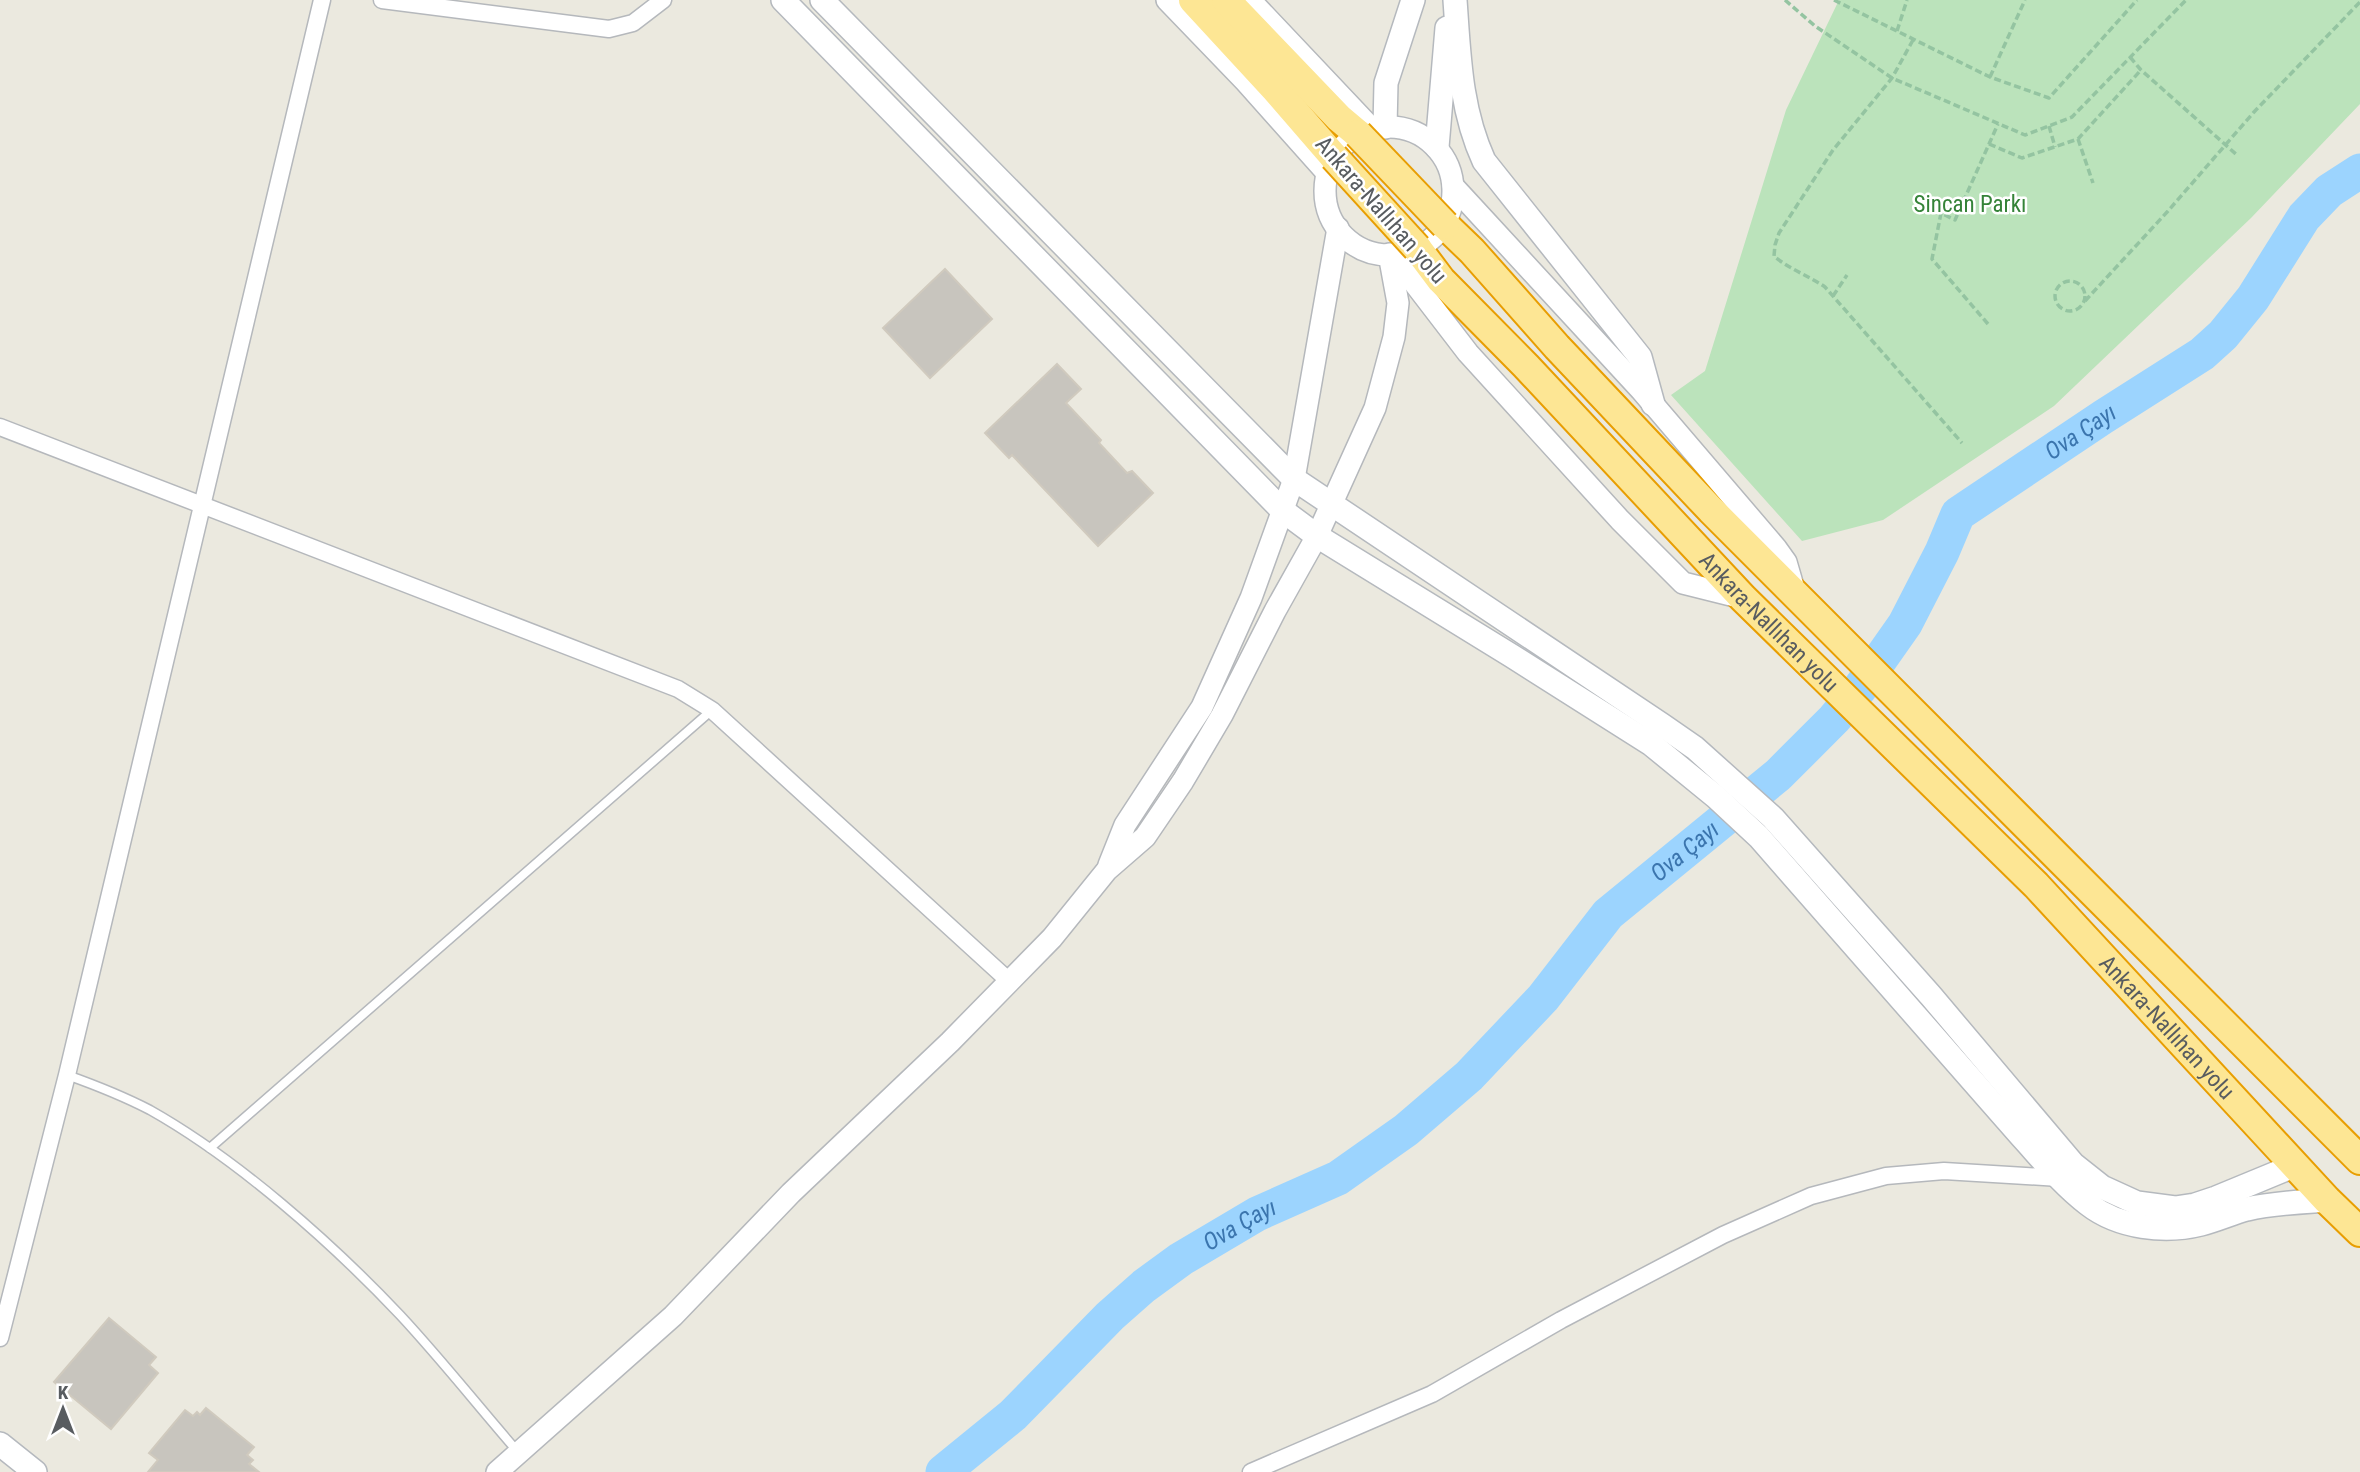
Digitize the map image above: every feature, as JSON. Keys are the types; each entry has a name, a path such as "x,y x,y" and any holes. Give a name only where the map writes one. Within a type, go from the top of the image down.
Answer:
{"highway":[{"name":"Ankara-Nallıhan yolu","path":"1193,0 1276,89 1331,166 1399,252 1441,280 1526,366 1743,598 2036,885 2327,1200 2360,1232"},
{"name":"Ankara-Nallıhan yolu","path":"1226,0 1339,118 1372,130 1445,225 1711,510 2359,1159"},
{"path":"1441,280 1439,271 1444,257 1455,250 1472,251"}],"main road":[{"path":"783,0 1282,510 1317,536 1651,744 1716,797 1759,837 2059,1178 2090,1206 2108,1216 2163,1229 2202,1224 2245,1209 2280,1203 2327,1200"},
{"path":"822,0 1294,480 1695,748 1773,818 1931,996 2073,1164 2102,1187 2137,1203 2175,1208 2216,1198 2296,1165"},
{"path":"1372,130 1413,0"},
{"path":"1437,147 1444,48 1453,0"},
{"path":"1453,0 1462,92 1473,137 1484,160 1640,357 1653,404"},
{"path":"0,1444 36,1472"}],"street":[{"path":"0,1338 67,1075 322,0"},
{"path":"382,0 609,29 633,23 663,0"},
{"path":"1167,0 1331,166"},
{"path":"1250,0 1372,130"},
{"path":"1399,127 1413,131 1437,147 1451,172 1451,208 1441,229 1414,249 1377,253 1355,244 1338,228 1327,207 1331,166 1337,154 1359,134 1372,130 1399,127"},
{"path":"1453,186 1653,404 1776,548 1786,562 1800,599"},
{"path":"1107,870 1125,825 1202,707 1251,598 1294,480 1338,228"},
{"path":"497,1472 673,1316 790,1193 950,1042 1052,938 1107,870 1145,837 1184,781 1222,715 1333,505 1375,408 1394,337 1399,252"},
{"path":"1399,252 1468,353 1620,520 1683,583 1743,598"},
{"path":"0,427 678,689 712,710 1009,981"},
{"path":"1251,1472 1432,1394 1561,1320 1723,1235 1811,1196 1886,1176 1944,1171 2059,1178"}],"lane":[{"path":"210,1148 712,710"},
{"path":"67,1075 148,1109 210,1148 298,1219 401,1316 518,1452"}],"path":[{"path":"1785,0 1815,26 1892,78 2025,135 2072,117 2186,0"},
{"path":"1834,0 1990,77 2049,98 2137,0"},
{"path":"1897,31 1907,0"},
{"path":"1990,77 2025,0"},
{"path":"2085,301 2085,291 2078,283 2063,282 2056,289 2056,304 2064,310 2074,311 2085,301 2253,112 2360,2"},
{"path":"1913,40 1892,78 1833,150 1779,233 1774,256 1784,264 1807,274 1825,288 1962,443"},
{"path":"2130,57 2141,70 2237,155"},
{"path":"1989,144 2022,158 2078,139 2141,70"},
{"path":"1988,324 1932,259 1941,213 1955,220 1998,124"},
{"path":"2049,126 2054,147"},
{"path":"2078,139 2093,183"},
{"path":"1833,296 1847,275"}],"green space":[{"name":"Sincan Parkı","path":"1839,0 2360,0 2360,104 2251,218 2054,406 1883,520 1802,541 1671,395 1705,371 1786,110"}],"building":[{"path":"945,269 992,319 930,378 883,328"},
{"path":"1057,364 1081,389 1066,403 1127,473 1132,471 1153,493 1098,546 1012,455 1009,458 985,433"},
{"path":"109,1318 156,1357 149,1365 158,1373 111,1429 54,1382"},
{"path":"206,1408 254,1447 247,1455 253,1460 249,1464 259,1472 148,1472 158,1460 149,1453 185,1410 193,1416 197,1412 200,1415"}],"waterway":[{"name":"Ova Çayı","path":"943,1472 1013,1415 1110,1316 1144,1286 1181,1259 1257,1214 1338,1178 1406,1130 1469,1076 1543,998 1608,914 1778,775 1834,719 1860,688 1905,624 1958,514 2202,354 2223,335 2253,298 2304,217 2329,191 2360,171"}]}
